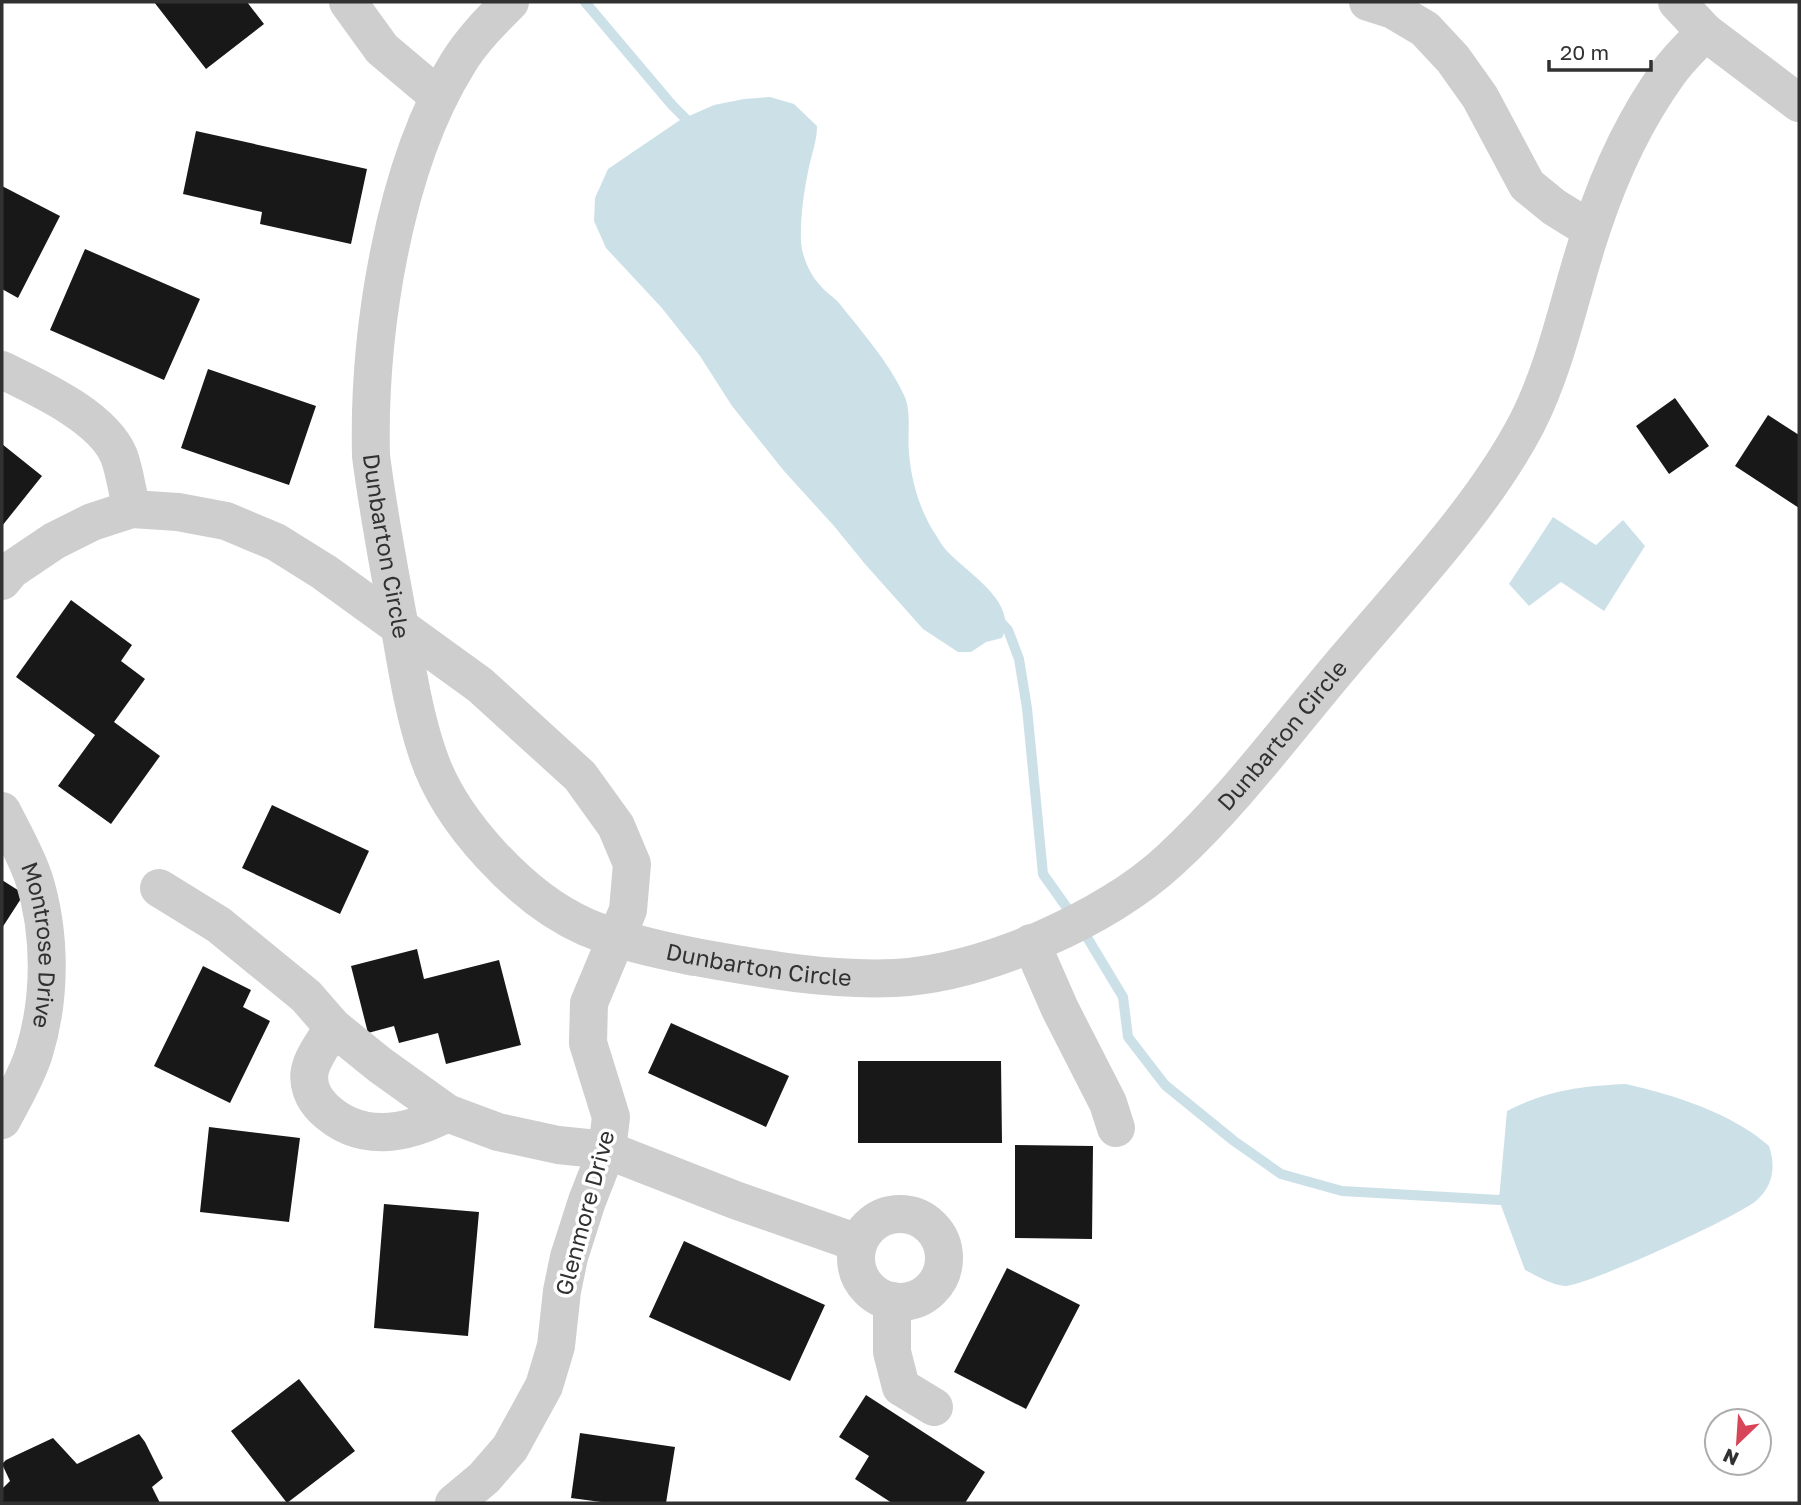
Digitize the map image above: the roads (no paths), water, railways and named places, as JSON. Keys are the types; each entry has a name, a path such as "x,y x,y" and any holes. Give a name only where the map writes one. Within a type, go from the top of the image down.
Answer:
{"street":[{"path":"348,2 382,49 439,97"},
{"name":"Dunbarton Circle","path":"510,2 483,29 458,62 439,97 416,156 382,287 370,416 371,456 399,625 428,757 445,794 468,830 543,902 580,925 615,938 684,955 785,972 849,978 898,978 941,972 1031,943 1067,928 1131,890 1169,862 1234,794 1444,542 1497,472 1527,422 1546,379 1591,230 1612,172 1639,119 1670,70 1704,32"},
{"path":"1367,2 1393,10 1424,29 1453,59 1480,97 1527,185 1591,230"},
{"path":"1677,2 1704,32 1799,103"},
{"path":"2,370 90,419 107,435 119,456 132,509"},
{"path":"2,581 11,570 54,541 92,522 132,509 178,512 226,522 276,542 399,625"},
{"name":"Glenmore Drive","path":"399,625 480,685 580,776 616,826 632,864 628,910 589,1003 587,1043 611,1117 607,1150 569,1257 556,1346 544,1386 510,1448 458,1502"},
{"name":"Montrose Drive","path":"2,811 21,846 34,879 44,928 47,970 34,1054 2,1120"},
{"path":"159,888 219,925 306,996 332,1027 447,1113 498,1132 558,1145 607,1150 734,1200 858,1243"},
{"path":"1031,943 1060,1009 1108,1103 1116,1128"},
{"path":"332,1027 310,1068 309,1088 320,1106 336,1120 350,1127 373,1132 400,1131 422,1126 447,1113"},
{"path":"901,1214 915,1216 936,1233 942,1246 944,1260 941,1274 933,1287 921,1297 892,1301 878,1296 862,1280 856,1258 858,1243 865,1231 875,1222 901,1214"},
{"path":"892,1301 892,1352 901,1387 934,1407"}],"waterway":[{"path":"585,2 692,128"},
{"path":"999,620 1008,630 1019,659 1027,708 1043,874 1082,929 1123,997 1128,1037 1165,1085 1234,1141 1281,1174 1342,1191 1499,1200 1510,1196"}]}
